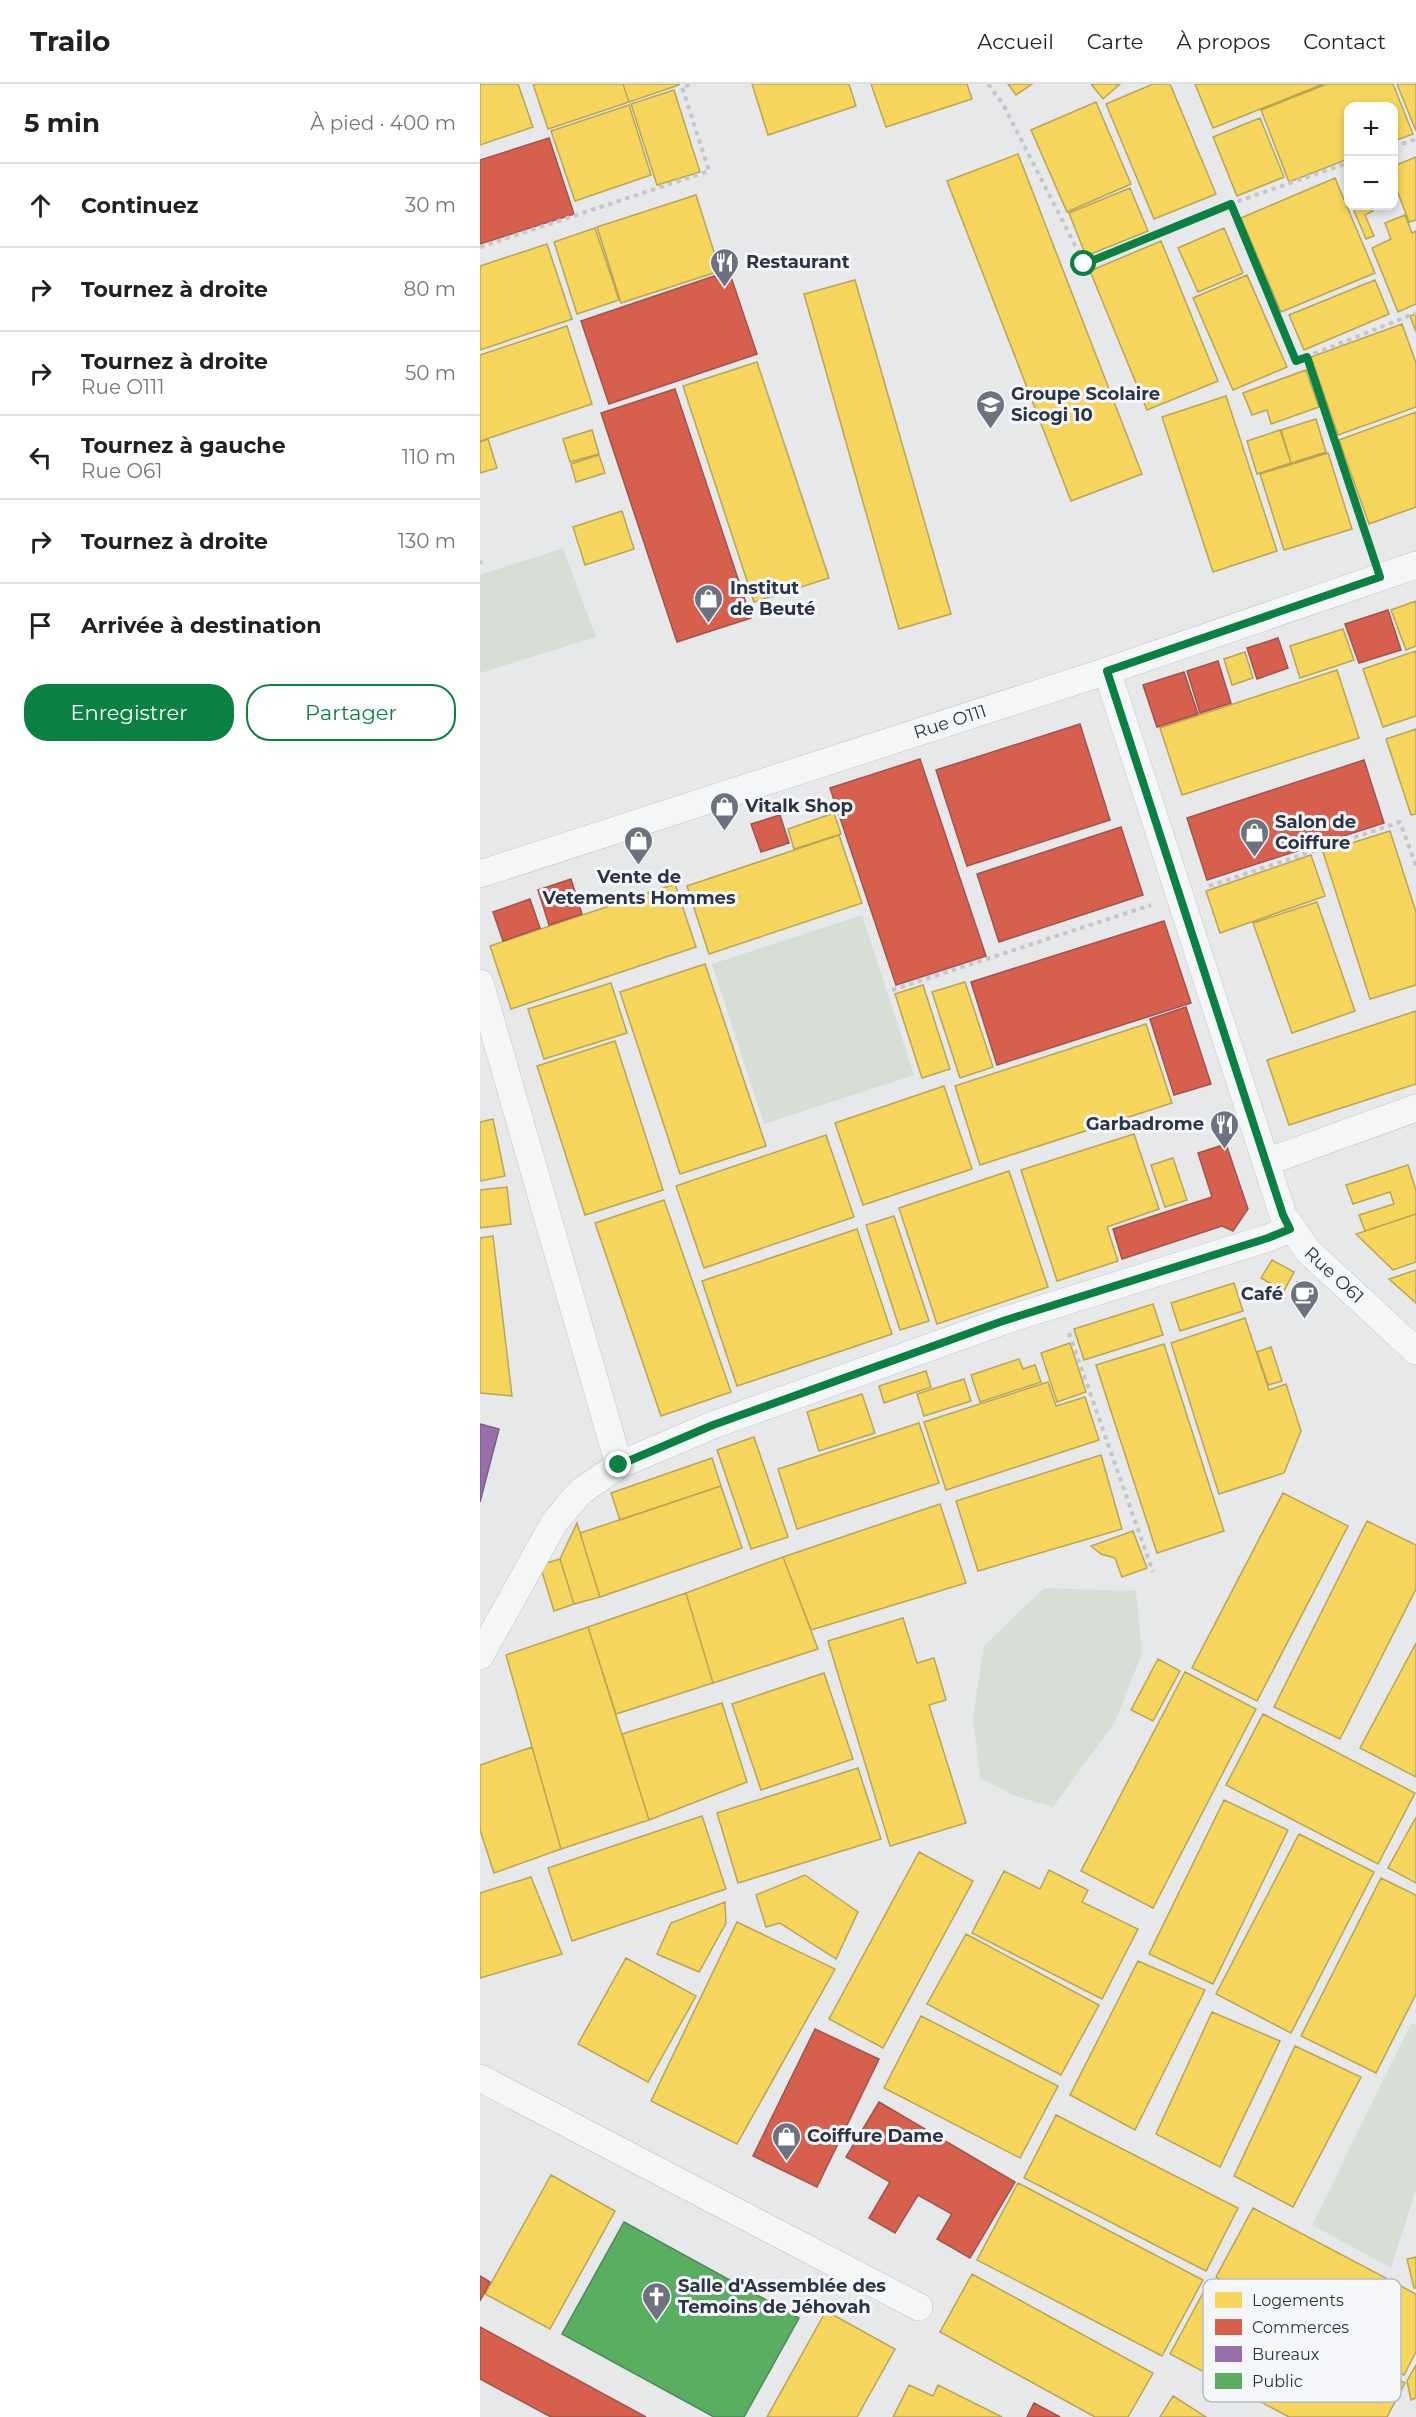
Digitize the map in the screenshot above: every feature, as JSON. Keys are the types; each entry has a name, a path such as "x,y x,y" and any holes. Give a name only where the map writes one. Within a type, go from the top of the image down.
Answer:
{"street":[{"name":"Rue O111","path":"480,874 1107,671 1416,565"},
{"name":"Rue O61","path":"1107,671 1283,1215 1290,1229 1308,1251 1416,1350"},
{"path":"480,983 619,1465"},
{"path":"1266,1162 1416,1108"},
{"path":"480,1656 554,1523 580,1492 619,1465 713,1425 1003,1321 1268,1238 1290,1229"},
{"path":"480,2078 919,2307"}],"path":[{"path":"480,246 709,171 682,86 691,84"},
{"path":"988,84 1003,104 1084,264 1231,204 1344,164"},
{"path":"1398,146 1416,139"},
{"path":"1231,204 1296,361 1416,313"},
{"path":"1307,357 1380,577"},
{"path":"1058,1304 1153,1572"}],"shaded area":[{"path":"563,548 596,637 480,673 480,575"},
{"path":"862,915 914,1075 764,1124 712,964"},
{"path":"1044,1588 1136,1591 1142,1653 1115,1722 1053,1807 1015,1796 980,1778 973,1717 984,1646"},
{"path":"1416,2023 1416,2189 1391,2268 1312,2225 1411,2024"}],"building: Logements":[{"path":"480,84 518,84 533,127 480,145"},
{"path":"533,84 623,84 629,102 548,129"},
{"path":"623,84 679,84 679,85 629,102"},
{"path":"752,84 849,84 856,106 768,135"},
{"path":"871,84 967,84 972,99 886,127"},
{"path":"1008,84 1032,84 1016,95"},
{"path":"1091,84 1120,84 1103,99"},
{"path":"1153,84 1170,84 1216,194 1154,219 1106,104"},
{"path":"1195,84 1323,84 1213,128"},
{"path":"1327,84 1393,84 1413,134 1398,140 1398,102 1344,102 1344,161 1289,182 1261,110"},
{"path":"1397,84 1416,84 1416,131"},
{"path":"674,90 700,172 657,185 631,104"},
{"path":"1096,102 1131,184 1067,212 1031,130"},
{"path":"629,105 651,175 575,201 551,131"},
{"path":"1260,118 1284,177 1237,196 1213,137"},
{"path":"1018,154 1142,474 1071,501 947,181"},
{"path":"1416,157 1416,220 1409,222 1398,193 1398,164"},
{"path":"1335,178 1344,199 1344,210 1348,210 1375,273 1281,312 1241,218"},
{"path":"1130,188 1148,231 1086,256 1069,213"},
{"path":"696,195 720,271 621,303 597,227"},
{"path":"1354,210 1373,210 1365,215 1374,236 1366,239"},
{"path":"1405,215 1412,233 1416,231 1416,304 1398,312 1372,248 1391,239 1385,223"},
{"path":"595,228 619,300 577,314 554,242"},
{"path":"1224,228 1243,273 1198,292 1178,248"},
{"path":"1161,241 1218,381 1147,410 1090,271"},
{"path":"547,244 572,319 480,350 480,266"},
{"path":"1247,275 1287,367 1233,390 1193,298"},
{"path":"855,280 951,614 899,629 804,294"},
{"path":"1375,280 1389,314 1304,350 1289,315"},
{"path":"1416,314 1416,332 1410,316"},
{"path":"1402,324 1416,363 1416,407 1338,435 1311,357"},
{"path":"567,326 592,404 480,441 480,355"},
{"path":"757,362 829,578 754,602 683,386"},
{"path":"1306,370 1319,407 1271,424 1267,410 1252,415 1243,393"},
{"path":"1226,396 1277,551 1213,572 1162,417"},
{"path":"1416,412 1416,507 1369,524 1339,440"},
{"path":"1316,419 1326,452 1291,463 1281,430"},
{"path":"592,430 599,454 570,462 563,439"},
{"path":"1280,430 1291,463 1257,474 1247,441"},
{"path":"488,439 497,468 480,473 480,442"},
{"path":"1328,453 1352,529 1284,550 1260,474"},
{"path":"599,455 605,473 576,482 571,464"},
{"path":"622,511 634,549 585,565 573,527"},
{"path":"1416,601 1416,646 1406,650 1391,610"},
{"path":"1343,629 1354,660 1300,678 1290,646"},
{"path":"1416,651 1416,716 1383,727 1363,669"},
{"path":"1245,652 1253,678 1232,685 1224,659"},
{"path":"1337,670 1359,738 1182,795 1160,728"},
{"path":"1416,729 1416,814 1411,815 1386,739"},
{"path":"834,813 841,834 794,849 788,829"},
{"path":"1390,831 1416,912 1416,985 1370,999 1323,852"},
{"path":"839,835 862,903 709,954 687,886"},
{"path":"1311,855 1325,896 1220,933 1206,891"},
{"path":"675,884 696,947 511,1009 490,946"},
{"path":"1317,902 1355,1011 1292,1033 1253,923"},
{"path":"705,964 766,1146 680,1174 620,992"},
{"path":"965,982 993,1067 960,1078 932,992"},
{"path":"611,983 627,1033 544,1059 528,1009"},
{"path":"923,985 950,1069 922,1078 895,994"},
{"path":"1416,1011 1416,1084 1289,1125 1267,1060"},
{"path":"1146,1024 1172,1103 980,1165 955,1086"},
{"path":"615,1041 663,1190 585,1215 537,1066"},
{"path":"944,1086 972,1169 863,1205 835,1123"},
{"path":"493,1119 505,1176 480,1181 480,1122"},
{"path":"1134,1134 1159,1209 1107,1227 1118,1261 1057,1281 1021,1170"},
{"path":"826,1135 854,1217 704,1268 676,1186"},
{"path":"1173,1158 1187,1200 1165,1207 1151,1165"},
{"path":"1408,1165 1416,1190 1416,1214 1365,1231 1359,1215 1394,1204 1390,1192 1353,1204 1346,1185"},
{"path":"1009,1171 1048,1287 937,1324 899,1208"},
{"path":"507,1187 511,1224 480,1228 480,1190"},
{"path":"664,1200 731,1392 661,1416 595,1223"},
{"path":"1416,1214 1416,1262 1393,1270 1356,1234"},
{"path":"894,1216 929,1321 900,1330 866,1225"},
{"path":"857,1229 892,1334 737,1386 702,1281"},
{"path":"493,1236 512,1396 480,1393 480,1238"},
{"path":"1272,1260 1294,1272 1284,1291 1261,1278"},
{"path":"1416,1270 1416,1303 1389,1279"},
{"path":"1234,1283 1243,1311 1180,1331 1171,1303"},
{"path":"1153,1304 1163,1335 1084,1360 1074,1329"},
{"path":"1245,1318 1269,1390 1286,1384 1301,1431 1284,1473 1219,1494 1171,1343"},
{"path":"1070,1343 1086,1392 1057,1402 1041,1353"},
{"path":"1164,1344 1224,1531 1157,1553 1096,1365"},
{"path":"1271,1347 1282,1381 1268,1385 1257,1352"},
{"path":"1019,1359 1023,1369 1035,1365 1041,1382 980,1402 971,1375"},
{"path":"926,1371 931,1387 884,1403 879,1386"},
{"path":"964,1379 971,1401 924,1416 917,1394"},
{"path":"1048,1382 1056,1406 1085,1397 1099,1440 946,1490 924,1422"},
{"path":"862,1394 875,1433 819,1451 807,1412"},
{"path":"919,1423 939,1483 797,1529 778,1469"},
{"path":"754,1437 788,1537 751,1549 717,1450"},
{"path":"1101,1455 1122,1529 978,1571 956,1501"},
{"path":"712,1458 721,1486 620,1520 611,1493"},
{"path":"721,1486 742,1548 600,1597 580,1533"},
{"path":"1283,1493 1348,1526 1257,1701 1192,1668"},
{"path":"940,1504 966,1583 811,1630 783,1557"},
{"path":"1367,1521 1416,1545 1416,1589 1340,1739 1274,1707"},
{"path":"577,1523 600,1597 574,1604 560,1559"},
{"path":"1133,1531 1147,1568 1122,1577 1115,1558 1101,1554 1091,1546"},
{"path":"783,1557 818,1649 713,1683 686,1593"},
{"path":"560,1559 574,1604 554,1611 540,1565"},
{"path":"686,1593 713,1683 616,1714 588,1627"},
{"path":"903,1618 917,1663 934,1658 946,1700 929,1705 966,1823 890,1846 828,1641"},
{"path":"588,1627 649,1820 561,1849 506,1655"},
{"path":"1416,1643 1416,1777 1360,1748"},
{"path":"1158,1659 1180,1671 1153,1721 1131,1710"},
{"path":"1185,1672 1256,1709 1153,1908 1081,1871"},
{"path":"824,1673 853,1759 761,1790 732,1704"},
{"path":"722,1703 747,1782 649,1820 622,1734"},
{"path":"1263,1714 1415,1793 1378,1864 1226,1785"},
{"path":"532,1747 561,1849 494,1873 480,1830 480,1765"},
{"path":"858,1768 881,1839 738,1883 717,1813"},
{"path":"1224,1800 1288,1830 1213,1984 1149,1954"},
{"path":"702,1816 726,1889 572,1941 548,1868"},
{"path":"1416,1817 1416,1883 1388,1868"},
{"path":"1299,1834 1374,1872 1291,2033 1216,1994"},
{"path":"919,1852 973,1881 883,2048 829,2019"},
{"path":"1049,1870 1088,1890 1082,1902 1138,1929 1102,1999 972,1933 1004,1871 1040,1889"},
{"path":"805,1875 858,1912 836,1959 780,1923 766,1927 756,1895"},
{"path":"531,1877 562,1954 480,1978 480,1893"},
{"path":"1381,1878 1416,1895 1416,1994 1376,2073 1301,2036"},
{"path":"725,1902 726,1923 699,1972 657,1954 671,1923"},
{"path":"737,1922 835,1969 737,2144 651,2101"},
{"path":"966,1934 1099,2005 1061,2075 927,2004"},
{"path":"626,1958 696,1996 648,2082 578,2044"},
{"path":"1138,1961 1205,1990 1135,2130 1070,2095"},
{"path":"1212,2012 1280,2041 1220,2167 1156,2134"},
{"path":"921,2016 1058,2086 1020,2158 884,2088"},
{"path":"1295,2046 1361,2077 1293,2207 1234,2176"},
{"path":"1056,2115 1238,2208 1206,2271 1024,2178"},
{"path":"551,2175 615,2211 550,2329 485,2294"},
{"path":"1018,2183 1203,2280 1162,2356 977,2260"},
{"path":"1253,2208 1388,2279 1220,2279 1216,2277"},
{"path":"1416,2257 1416,2288 1414,2288 1407,2259"},
{"path":"972,2274 1153,2373 1128,2417 1095,2417 940,2332"},
{"path":"1401,2286 1416,2294 1416,2352 1404,2375 1401,2373"},
{"path":"1203,2293 1203,2371 1170,2354"},
{"path":"826,2311 895,2349 857,2417 767,2417"},
{"path":"1416,2365 1416,2398 1411,2400 1407,2381"},
{"path":"909,2385 933,2396 938,2385 1002,2417 893,2417"},
{"path":"1173,2396 1206,2417 1160,2417"},
{"path":"1261,2402 1395,2402 1387,2417 1289,2417"}],"building: Commerces":[{"path":"549,138 574,214 480,244 480,160"},
{"path":"729,271 757,354 609,404 581,321"},
{"path":"675,389 751,618 677,642 601,413"},
{"path":"1388,610 1401,650 1359,663 1345,624"},
{"path":"1278,638 1288,668 1257,679 1247,648"},
{"path":"1218,661 1231,703 1200,713 1187,671"},
{"path":"1184,672 1198,714 1157,727 1143,685"},
{"path":"1080,724 1110,820 967,866 936,770"},
{"path":"920,759 986,956 896,985 830,788"},
{"path":"1364,760 1384,823 1207,880 1187,818"},
{"path":"780,815 789,843 761,852 751,824"},
{"path":"1121,827 1143,895 999,942 977,874"},
{"path":"571,879 582,914 549,925 538,890"},
{"path":"530,899 540,928 503,941 493,912"},
{"path":"1164,921 1191,1003 997,1065 971,982"},
{"path":"1186,1007 1211,1084 1174,1095 1150,1019"},
{"path":"1226,1144 1248,1209 1233,1231 1222,1226 1122,1259 1113,1229 1212,1197 1198,1153"},
{"path":"1297,1282 1311,1291 1304,1301 1291,1292"},
{"path":"815,2029 879,2059 817,2187 753,2156"},
{"path":"879,2102 1015,2182 970,2258 937,2239 952,2214 918,2195 895,2233 869,2218 890,2182 846,2157"},
{"path":"480,2276 490,2282 480,2301"},
{"path":"480,2327 646,2417 551,2417 480,2379"},
{"path":"1034,2403 1060,2417 1027,2417"}],"building: Bureaux":[{"path":"480,1424 499,1429 480,1502"}],"building: Public":[{"path":"624,2222 799,2318 744,2417 714,2417 562,2334"}],"place":[{"name":"Restaurant","path":"725,288"},
{"name":"Groupe Scolaire Sicogi 10","path":"990,430"},
{"name":"Institut de Beuté","path":"709,624"},
{"name":"Vitalk Shop","path":"724,832"},
{"name":"Salon de Coiffure","path":"1254,858"},
{"name":"Vente de Vetements Hommes","path":"639,866"},
{"name":"Garbadrome","path":"1225,1150"},
{"name":"Café","path":"1304,1320"},
{"name":"Coiffure Dame","path":"786,2162"},
{"name":"Salle d'Assemblée des Temoins de Jéhovah","path":"657,2322"}],"route":[{"path":"619,1465 658,1446 713,1425 1003,1321 1268,1238 1290,1229 1283,1215 1107,671 1380,577 1307,357 1296,361 1231,204 1084,264"}]}
